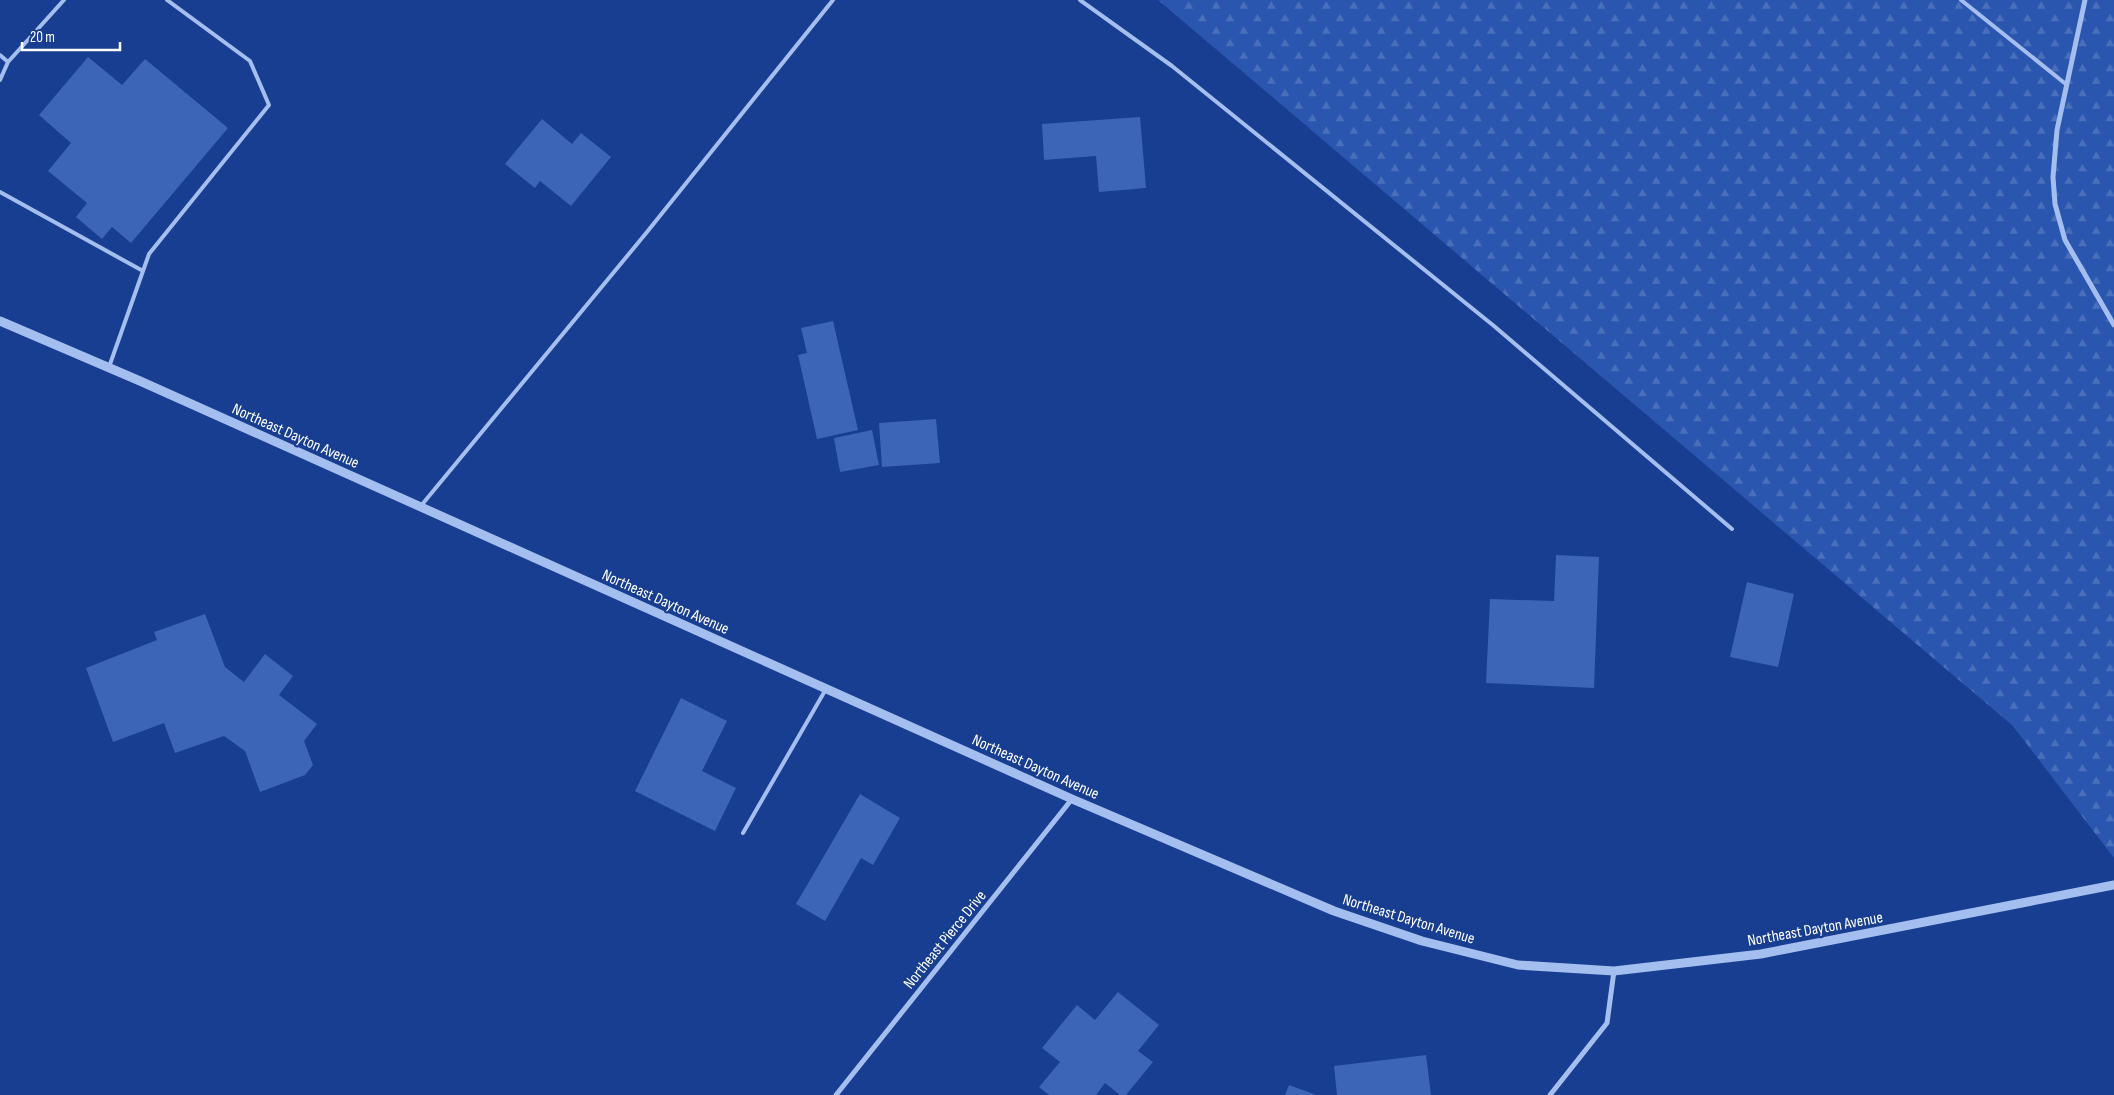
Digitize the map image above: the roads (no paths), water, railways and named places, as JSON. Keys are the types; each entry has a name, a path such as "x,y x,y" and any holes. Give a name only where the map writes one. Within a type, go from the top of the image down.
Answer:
{"street":[{"path":"2085,0 2057,130 2053,177 2055,204 2065,240 2114,325"},
{"name":"Northeast Dayton Avenue","path":"0,321 1072,799 1334,911 1422,941 1518,964 1614,971 1761,954 2114,884"},
{"name":"Northeast Pierce Drive","path":"836,1095 1072,799"},
{"path":"1550,1095 1607,1023 1614,971"}],"lane":[{"path":"0,80 8,62 64,0"},
{"path":"108,368 149,254 269,105 250,61 167,0"},
{"path":"420,507 653,225 833,0"},
{"path":"1080,0 1172,66 1479,314 1732,529"},
{"path":"1961,0 2067,85"},
{"path":"0,55 8,62"},
{"path":"0,192 142,271"},
{"path":"743,833 826,689"}]}
